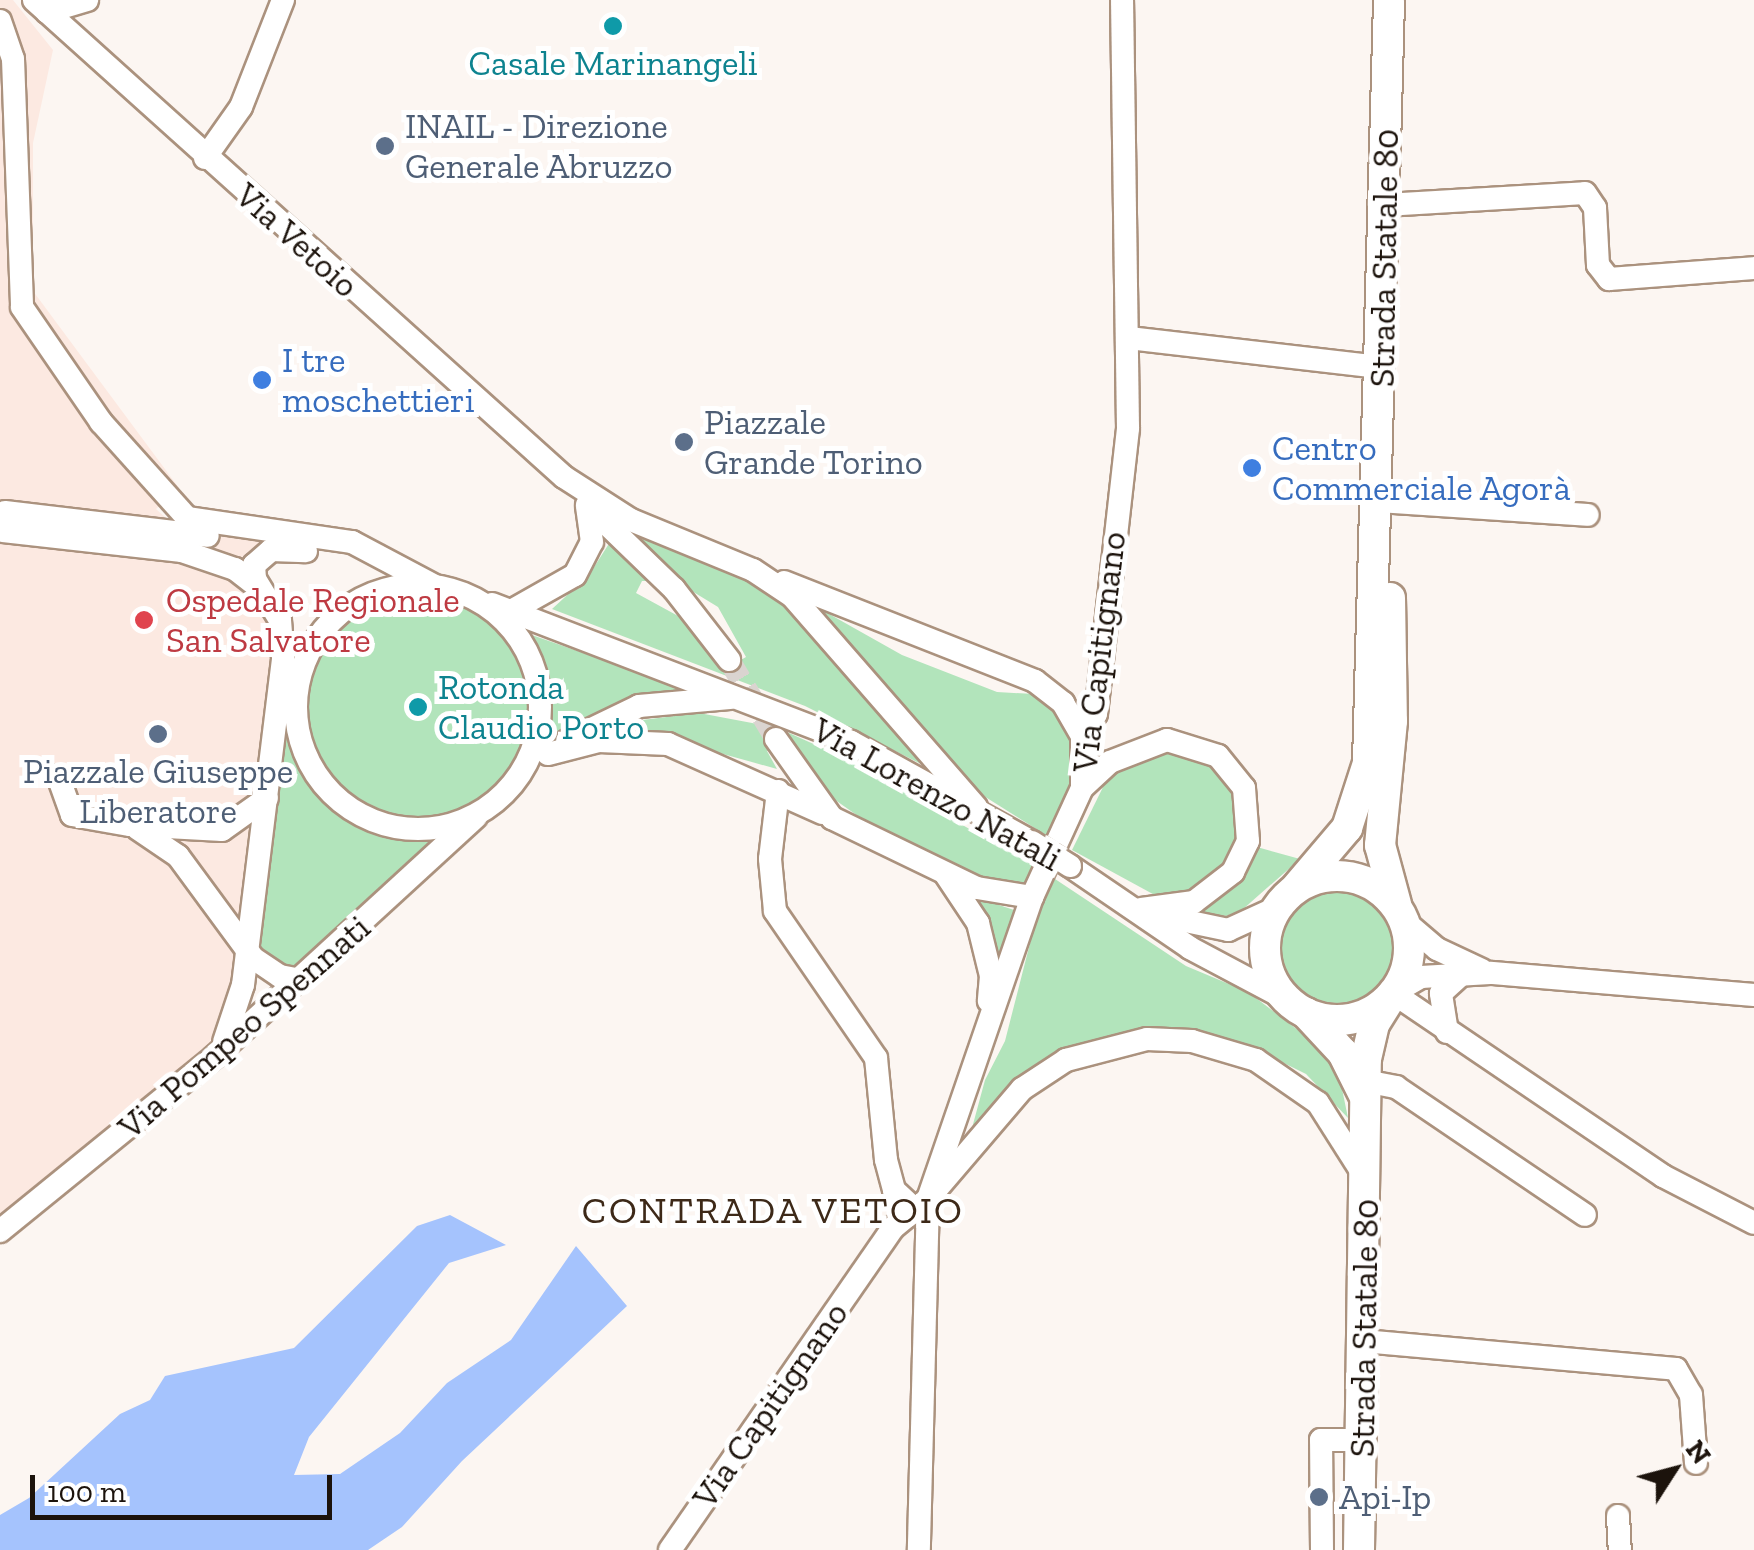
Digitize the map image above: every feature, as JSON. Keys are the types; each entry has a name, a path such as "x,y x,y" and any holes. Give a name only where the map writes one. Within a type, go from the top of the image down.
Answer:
{"main road":[{"name":"Strada Statale 80","path":"1286,898 1335,848 1363,787 1378,509 1389,0"},
{"name":"Strada Statale 80","path":"1378,509 1394,673 1380,854 1403,919"},
{"path":"1330,876 1358,878 1386,895 1403,919 1408,961 1394,993 1350,1019 1296,1006 1265,954 1286,898 1330,876"},
{"name":"Strada Statale 80","path":"1359,1550 1368,1188 1366,1094 1371,1034 1394,993"},
{"name":"Strada Statale 80","path":"1296,1006 1348,1061 1366,1094"}],"street":[{"path":"41,6 87,0"},
{"path":"205,158 241,107 283,0"},
{"name":"Via Capitignano","path":"670,1550 920,1203 954,1125 1032,897 1082,788 1082,736 1096,714 1128,428 1122,0"},
{"name":"Via Vetoio","path":"41,6 205,158 564,477 584,502 674,589 729,660"},
{"path":"0,22 13,59 22,307 37,337 169,505 198,521 352,542 385,556 437,587 469,596 514,633 538,686 538,725 517,779 479,813 418,830 358,814 312,770 292,699 293,660 280,620 262,592 254,565 280,548"},
{"path":"1386,204 1585,193 1595,208 1598,266 1610,279 1754,268"},
{"path":"1129,338 1382,367"},
{"name":"Via Vetoio","path":"564,477 648,528 753,570 792,596 976,807"},
{"path":"511,611 556,591 584,564 594,533 584,502"},
{"path":"1378,509 1588,515"},
{"path":"262,592 235,569 182,551 4,522 385,556"},
{"path":"753,570 1035,681 1063,703 1082,736"},
{"path":"214,1057 237,1011 274,728 293,660 347,607 390,588 437,587"},
{"name":"Via Lorenzo Natali","path":"469,596 851,742 976,807 1133,906 1192,949 1296,1006"},
{"name":"Via Lorenzo Natali","path":"517,779 548,754 639,706 679,698 744,698"},
{"path":"274,728 292,699"},
{"path":"776,739 832,818"},
{"path":"548,754 598,741 644,740 721,763 943,873 1020,900 1032,897"},
{"path":"1082,788 1110,762 1167,740 1218,756 1244,788 1248,841 1233,872 1194,902 1133,906"},
{"path":"58,776 72,815 130,826 222,830 248,818 267,798"},
{"path":"778,791 770,859 775,911 787,935 860,1027 876,1058 886,1160 894,1190 920,1203"},
{"name":"Via Pompeo Spennati","path":"0,1231 214,1057 450,847 479,813"},
{"path":"130,826 178,856 247,951 266,969 302,980"},
{"path":"943,873 964,897 986,949 987,1030"},
{"name":"Via Lorenzo Natali","path":"1133,906 1216,930 1286,898"},
{"path":"1403,919 1446,955 1490,973"},
{"path":"1754,996 1490,973 1415,978 1394,993 1663,1176 1754,1224"},
{"path":"1447,1032 1441,993 1462,974"},
{"path":"919,1550 920,1203 1022,1089 1066,1060 1126,1042 1192,1041 1256,1060 1298,1084 1335,1125 1368,1188"},
{"path":"1366,1094 1396,1087 1585,1215"},
{"path":"954,1125 961,1140 981,1134"},
{"path":"1364,1340 1676,1369 1689,1384 1696,1462"},
{"path":"1322,1550 1321,1440 1361,1440"},
{"path":"1618,1516 1620,1550"}],"shaded area":[{"name":"Ospedale Regionale San Salvatore","path":"0,0 13,0 53,50 33,143 33,291 179,488 156,509 168,520 272,539 267,583 282,602 258,945 245,1020 223,1061 0,1245"}],"green space":[{"path":"628,530 734,570 781,598 933,770 805,706 552,609 589,575 610,542 649,581 642,581 636,593 691,623 725,669 746,657 718,607 677,582"},
{"name":"Rotonda Claudio Porto","path":"417,596 459,605 495,629 519,665 528,707 519,749 495,785 459,809 417,818 375,809 339,785 315,749 306,707 315,665 339,629 375,605"},
{"path":"806,601 902,655 997,692 1034,694 1062,717 1074,741 1075,782 1049,837 979,793"},
{"path":"529,634 686,689 632,699 545,749 552,691"},
{"path":"699,713 778,728 838,755 1037,867 1025,887 981,877 875,828 821,790 789,740 767,751 777,769 669,739 605,735 634,721"},
{"path":"283,731 306,782 343,818 388,838 447,838 302,969 291,970 258,945"},
{"path":"1162,751 1201,758 1226,773 1239,795 1237,852 1210,886 1162,899 1072,850 1108,777"},
{"path":"1257,847 1300,859 1242,910 1226,916 1200,912 1238,885"},
{"path":"1055,879 1186,966 1248,992 1319,1046 1339,1074 1348,1118 1306,1074 1245,1044 1169,1028 1087,1041 1051,1057 972,1128 985,1080 1005,1041 1037,916"},
{"path":"1337,889 1359,894 1377,906 1389,924 1394,946 1389,968 1377,986 1359,998 1337,1003 1315,998 1297,986 1285,968 1280,946 1285,924 1297,906 1315,894"},
{"path":"975,897 1017,911 999,962 995,941"}],"water":[{"path":"450,1215 506,1245 449,1263 309,1437 294,1475 340,1474 400,1433 447,1383 511,1340 576,1246 627,1306 462,1461 402,1527 368,1550 0,1550 0,1515 29,1498 120,1414 150,1400 165,1376 294,1348 417,1226"}],"tunnel":[{"path":"729,660 776,739"}],"place":[{"name":"Casale Marinangeli","path":"613,26"},
{"name":"INAIL - Direzione Generale Abruzzo","path":"385,146"},
{"name":"I tre moschettieri","path":"262,380"},
{"name":"Piazzale Grande Torino","path":"684,442"},
{"name":"Centro Commerciale Agorà","path":"1252,468"},
{"name":"Ospedale Regionale San Salvatore","path":"144,620"},
{"name":"Rotonda Claudio Porto","path":"418,707"},
{"name":"Piazzale Giuseppe Liberatore","path":"158,734"},
{"name":"Api-Ip","path":"1319,1497"}],"district":[{"name":"CONTRADA VETOIO","path":"773,1211"}]}
